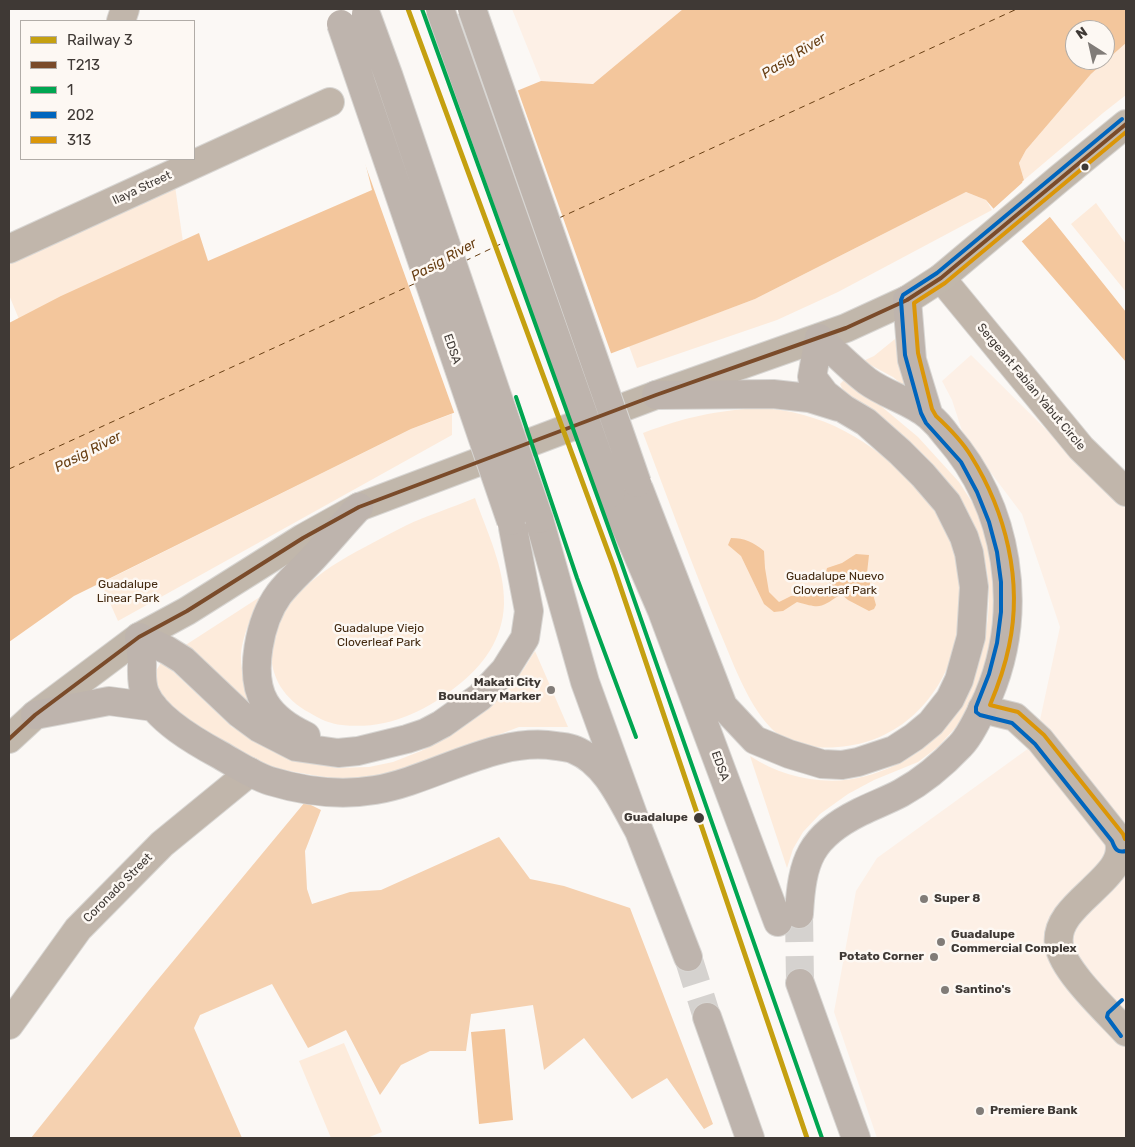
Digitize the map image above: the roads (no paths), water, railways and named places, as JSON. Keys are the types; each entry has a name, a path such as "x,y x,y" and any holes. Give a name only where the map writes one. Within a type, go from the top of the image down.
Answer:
{"highway":[{"name":"EDSA","path":"440,9 611,493 662,610 789,918 800,895 804,869 808,858 819,840 840,823 902,792 938,768 962,744 982,709"},
{"name":"EDSA","path":"472,9 638,486 662,610"},
{"name":"EDSA","path":"365,12 389,77 539,519 585,682 639,831 688,957"},
{"name":"EDSA","path":"339,16 512,525 585,682"},
{"path":"907,300 912,360 929,416"},
{"path":"638,486 723,706 754,740 789,754 822,764 842,765 875,758 894,750 914,737 931,723 950,699 959,680 971,637 974,586 969,553 964,537 947,504 923,475 866,422 844,409 825,394 812,377 819,338"},
{"path":"819,338 867,381 929,416 964,456 989,502 1004,553 1008,580 1008,606 1006,633 1001,659 982,709"},
{"path":"656,395 774,394 809,398 844,409"},
{"path":"338,753 284,723 265,704 260,693 257,678 258,649 268,612 279,595 359,507"},
{"path":"139,637 183,660 240,714 259,728 296,747 338,753 386,745 425,733 442,724 480,697 505,670 525,638 529,611 512,525"},
{"path":"139,637 142,662 141,678 145,694 154,708 188,738 250,772 269,780 300,789 328,792 373,791 410,781 475,757 522,744 548,745 574,749 593,761 610,781 639,831"},
{"path":"35,714 109,701 154,708"},
{"path":"800,983 856,1138"},
{"path":"707,1017 750,1138"}],"main road":[{"path":"9,738 35,714 139,637 187,611 302,538 359,507 656,395 846,328 907,300 940,278 1126,124"}],"street":[{"name":"Ilaya Street","path":"9,249 330,102"},
{"name":"Sergeant Fabian Yabut Circle","path":"940,278 1081,448 1126,492"},
{"path":"982,709 1015,717 1040,740 1118,838 1121,846 1120,856 1106,876 1070,911 1059,928 1059,946 1066,962 1080,981 1126,1032"},
{"name":"Coronado Street","path":"9,1025 78,929 162,844 250,772"}],"water":[{"name":"Pasig River","path":"683,9 1126,9 1126,43 1115,53 1115,20 1065,20 1065,70 1096,70 1026,150 1019,163 1024,180 1022,182 1126,312 1126,362 986,200 966,192 755,299 411,429 74,596 9,642 9,323 61,296 199,233 208,261 372,190 363,154 541,81 593,84"},
{"path":"731,538 749,541 764,551 769,592 779,602 791,596 820,594 833,588 825,576 827,568 842,563 856,554 869,555 867,573 876,605 874,609 869,611 841,594 821,606 811,606 797,602 783,611 774,612 764,604 741,556 728,545"},
{"path":"505,1029 513,1120 479,1124 471,1032"}],"tunnel":[{"path":"799,914 800,983"},
{"path":"688,957 707,1017"}],"rail line":[{"name":"3","path":"408,9 613,565 807,1138"}],"place":[{"name":"Makati City Boundary Marker","path":"551,690"},
{"name":"Guadalupe","path":"699,818"},
{"name":"Super 8","path":"924,899"},
{"name":"Guadalupe Commercial Complex","path":"941,942"},
{"name":"Potato Corner","path":"934,957"},
{"name":"Santino's","path":"945,990"},
{"name":"Premiere Bank","path":"980,1111"}],"park label":[{"name":"Guadalupe Nuevo Cloverleaf Park","path":"835,584"},
{"name":"Guadalupe Linear Park","path":"128,592"},
{"name":"Guadalupe Viejo Cloverleaf Park","path":"379,636"}]}
